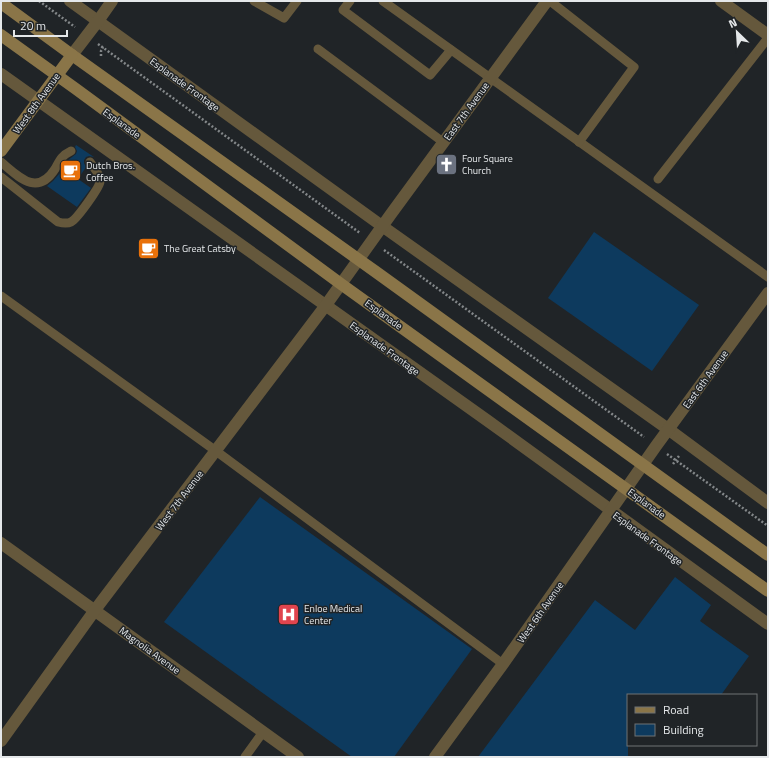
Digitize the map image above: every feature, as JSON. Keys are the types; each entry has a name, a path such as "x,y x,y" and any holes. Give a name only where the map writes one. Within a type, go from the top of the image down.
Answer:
{"main road":[{"path":"1,4 768,555"},
{"name":"Esplanade","path":"1,35 341,284 768,591"},
{"name":"West 8th Avenue","path":"1,151 72,55"}],"street":[{"name":"Esplanade Frontage","path":"70,1 382,226 668,429 768,503"},
{"path":"72,55 98,22 112,1"},
{"name":"East 7th Avenue","path":"358,260 546,1"},
{"path":"721,1 768,36"},
{"name":"Esplanade Frontage","path":"1,74 326,305 768,624"},
{"name":"West 7th Avenue","path":"1,741 95,610 326,305 358,260"},
{"name":"East 6th Avenue","path":"643,464 768,294"},
{"name":"West 6th Avenue","path":"434,757 503,664 643,464"},
{"name":"Magnolia Avenue","path":"1,543 298,757"}],"lane":[{"path":"254,1 284,18 297,1"},
{"path":"350,1 343,10 430,75 451,50"},
{"path":"383,1 768,277"},
{"path":"550,1 634,68 580,142"},
{"path":"658,179 768,36"},
{"path":"318,49 443,142"},
{"path":"1,162 14,173 29,182 37,184 44,182 52,174 64,155 71,151"},
{"path":"1,177 58,222 71,222 97,190 100,181 98,172 90,162"},
{"path":"1,296 216,451 503,664"},
{"path":"245,757 264,732"}],"path":[{"path":"39,1 768,526"},
{"path":"101,56 101,51 103,48"},
{"path":"673,464 679,456"}],"building":[{"name":"Dutch Bros. Coffee","path":"76,145 94,157 89,156 84,160 86,167 78,179 91,188 77,207 47,186 60,173 67,161 76,154"},
{"path":"594,232 699,305 652,371 548,298"},
{"path":"260,497 472,649 394,757 352,757 164,622"},
{"path":"675,577 711,605 700,621 749,656 722,694 627,694 628,757 478,757 595,600 635,630"}],"place":[{"name":"Four Square Church","path":"446,164"},
{"name":"Dutch Bros. Coffee","path":"71,171"},
{"name":"The Great Catsby","path":"148,248"},
{"name":"Enloe Medical Center","path":"288,614"}]}
